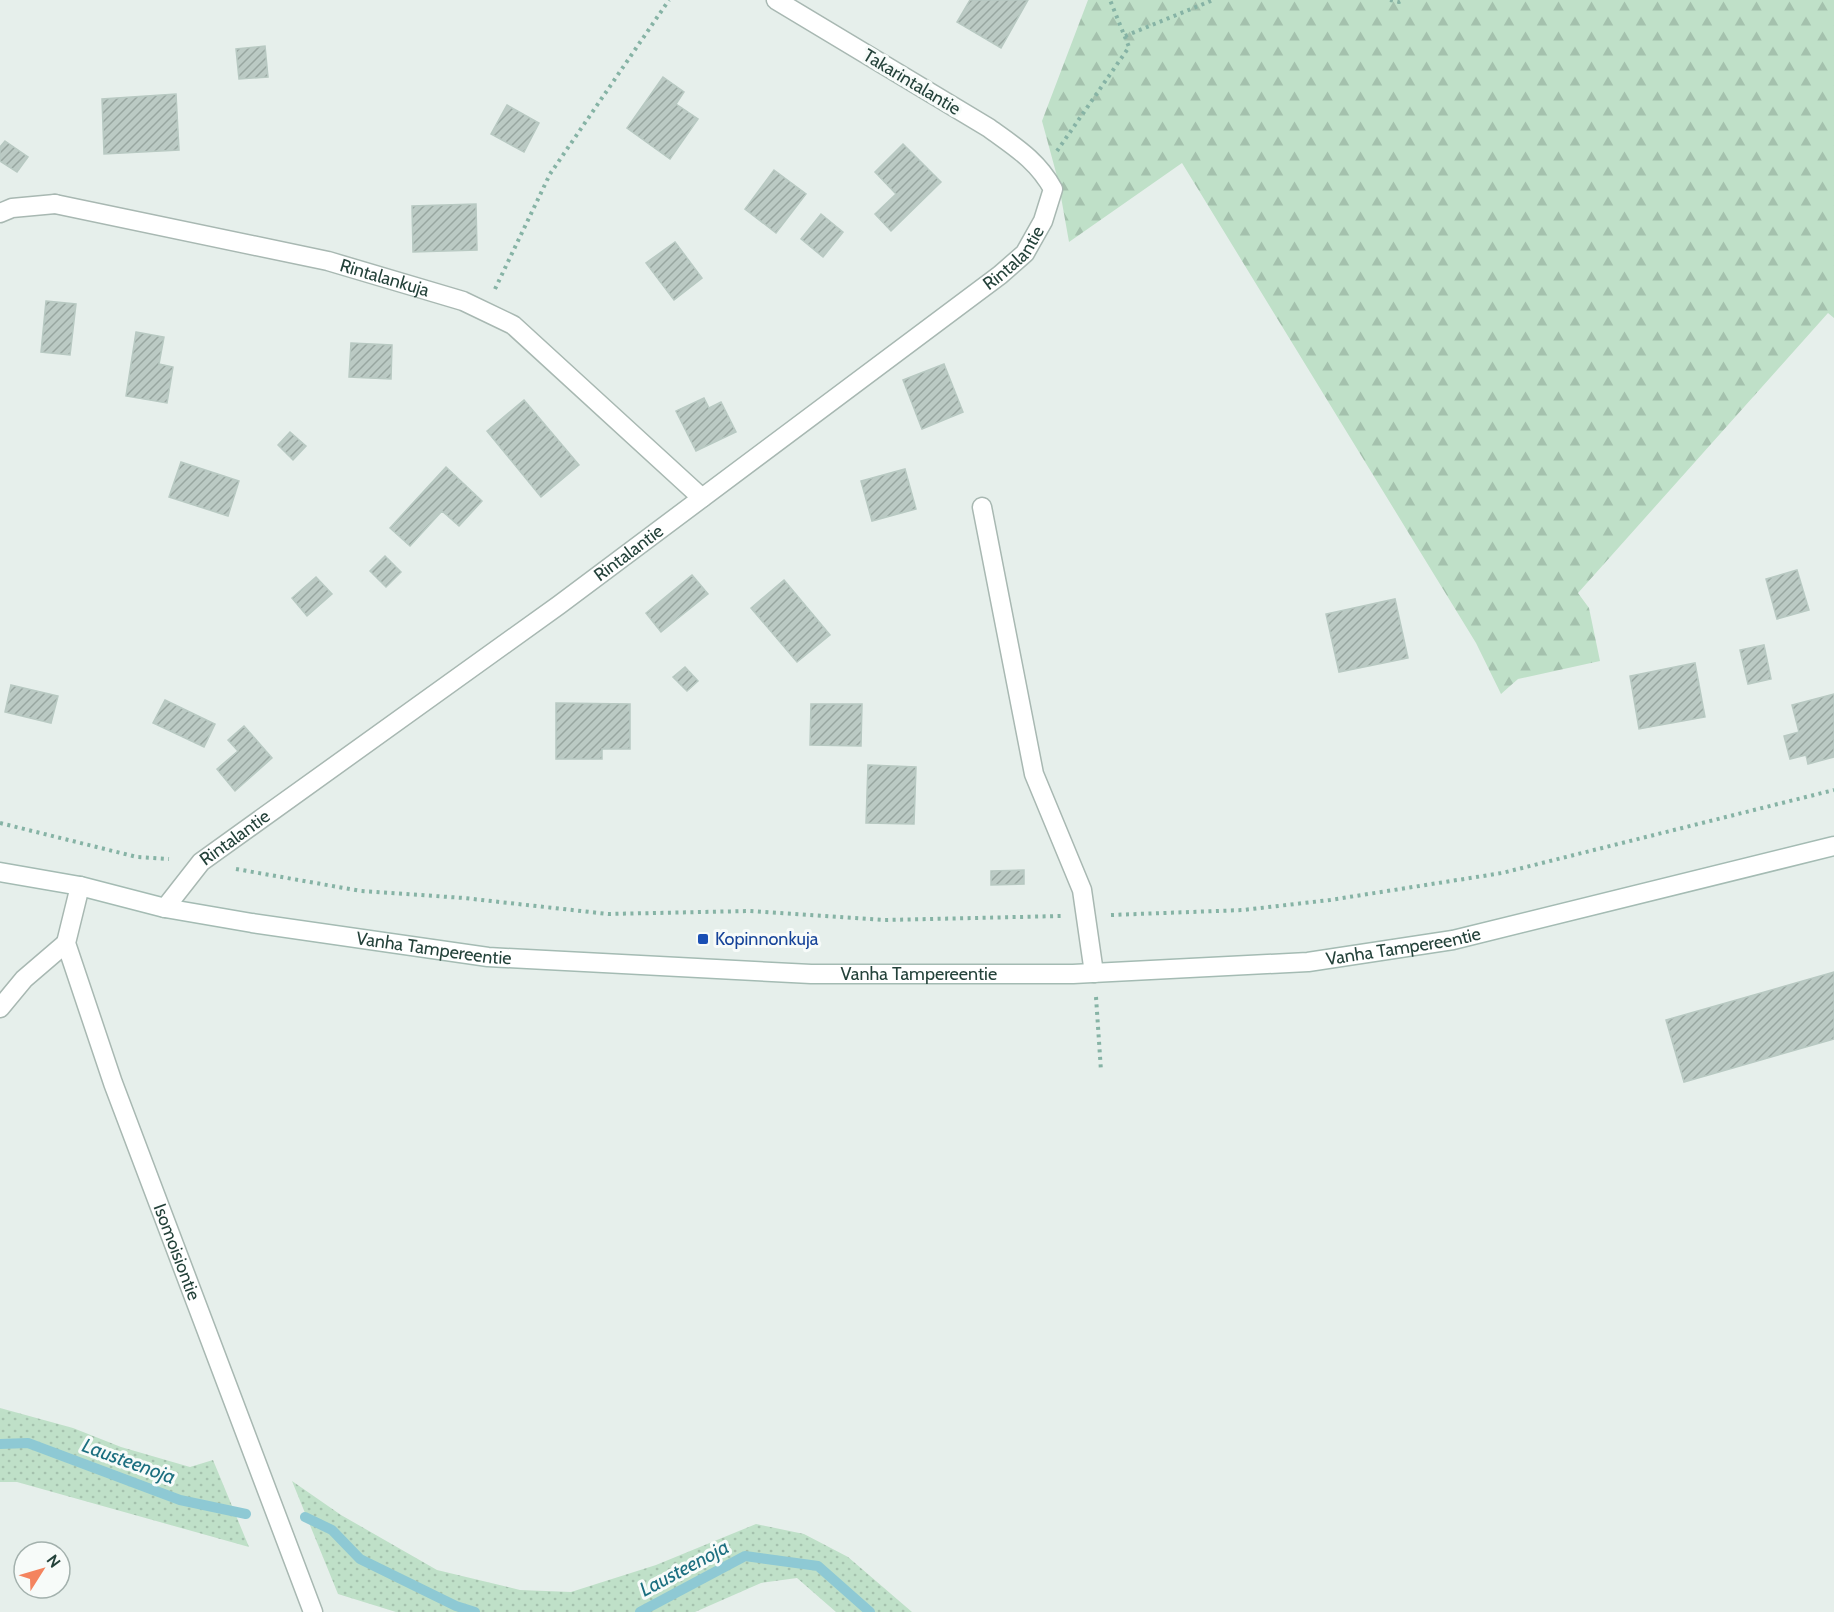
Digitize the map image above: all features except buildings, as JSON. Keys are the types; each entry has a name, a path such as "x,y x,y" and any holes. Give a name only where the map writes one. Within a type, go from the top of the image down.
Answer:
{"street":[{"name":"Takarintalantie","path":"776,0 989,128 1022,152 1043,172"},
{"name":"Rintalantie","path":"165,908 201,862 559,605 1000,275 1025,253 1043,221 1053,189 1043,172"},
{"name":"Rintalankuja","path":"0,213 12,208 55,204 328,261 463,301 513,325 702,498"},
{"path":"982,507 1034,774 1082,890 1094,973"},
{"name":"Vanha Tampereentie","path":"0,872 80,886 165,908 488,957 811,974 1094,973 1308,962 1454,940 1834,846"},
{"path":"0,1008 24,979 66,943 80,886"},
{"name":"Isomoisiontie","path":"66,943 113,1083 313,1612"}],"path":[{"path":"485,312 550,174 669,0"},
{"path":"1043,172 1129,47 1110,0"},
{"path":"1125,36 1213,0"},
{"path":"1390,0 1399,2 1403,0"},
{"path":"0,823 137,857 201,862 361,891 464,898 608,914 749,911 885,920 1243,910 1330,900 1491,875 1834,790"},
{"path":"1094,973 1101,1071"}],"green space":[{"path":"1088,0 1834,0 1834,318 1828,313 1578,593 1589,608 1600,661 1518,679 1501,694 1476,643 1182,163 1069,242 1058,180 1042,121"},
{"path":"0,1408 73,1428 121,1447 190,1467 213,1460 249,1547 17,1482 0,1482"},
{"path":"292,1481 341,1515 437,1570 520,1590 571,1592 656,1565 756,1524 804,1534 848,1557 912,1612 836,1612 797,1578 761,1583 695,1612 396,1612 338,1594"}],"waterway":[{"name":"Lausteenoja","path":"0,1444 28,1443 180,1500 246,1514"},
{"name":"Lausteenoja","path":"305,1517 332,1530 360,1559 456,1606 475,1612"},
{"name":"Lausteenoja","path":"640,1612 745,1556 818,1566 870,1612"}],"place":[{"name":"Kopinnonkuja","path":"703,939"}]}
